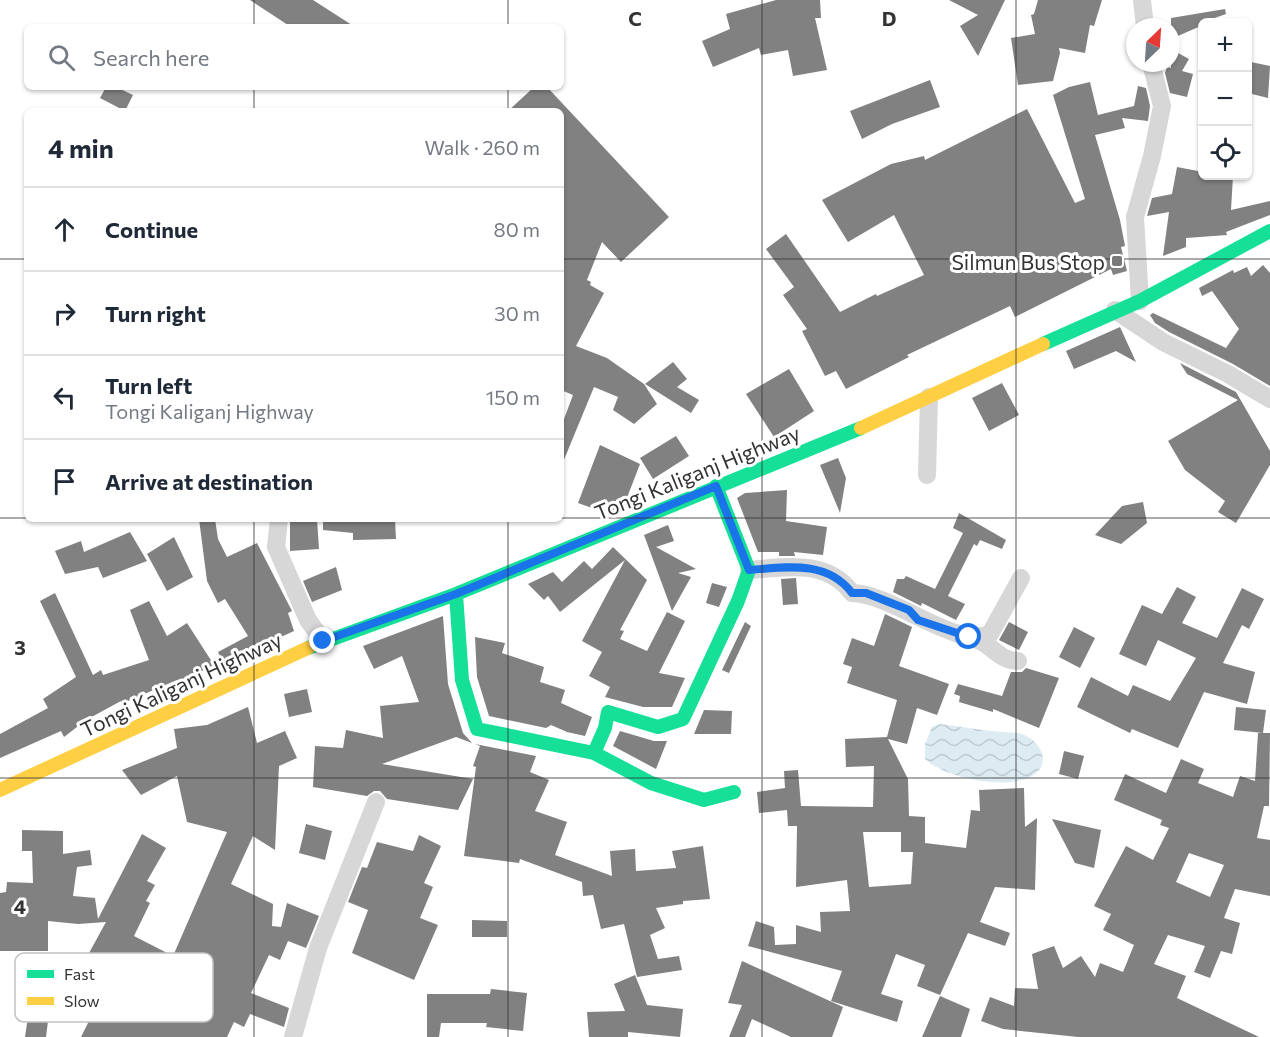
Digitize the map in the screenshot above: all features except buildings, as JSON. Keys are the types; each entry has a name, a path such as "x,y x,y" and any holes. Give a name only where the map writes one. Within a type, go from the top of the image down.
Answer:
{"main road":[{"name":"Tongi Kaliganj Highway","path":"0,790 323,641 456,594 929,398 1115,310 1140,301 1270,231"},
{"path":"594,753 605,728 608,712 658,727 683,719 738,601 749,570 716,486"},
{"path":"456,594 462,680 477,729 594,753 651,783 704,800 734,792"}],"street":[{"path":"1142,0 1144,18"},
{"path":"1140,301 1135,217 1152,156 1162,106 1153,72"},
{"path":"1115,310 1163,342 1228,374 1270,399"},
{"path":"927,475 929,398"},
{"path":"279,522 276,547 308,620 323,641"},
{"path":"749,570 817,568 842,579 852,593 866,593 909,610 918,620 976,638 1002,658 1018,661"},
{"path":"969,637 981,638 990,634 1021,578"},
{"path":"293,1037 318,948 376,801"}],"water":[{"path":"940,724 1022,734 1029,737 1039,748 1043,760 1041,767 1030,777 1006,782 976,780 946,772 925,759 925,744 932,727"}],"traffic: fast":[{"path":"1043,344 1140,301 1270,231"},
{"path":"308,648 456,594 861,428"},
{"path":"594,753 605,728 608,712 658,727 683,719 738,601 749,570 716,486"},
{"path":"456,594 462,680 477,729 594,753 651,783 704,800 734,792"}],"traffic: slow":[{"path":"861,428 1043,344"},
{"path":"0,790 308,648"}],"place":[{"name":"Silmun Bus Stop","path":"1117,261"}],"route":[{"path":"323,641 456,594 716,486 749,570 785,567 817,568 842,579 852,593 866,593 909,610 918,620 969,637"}]}
